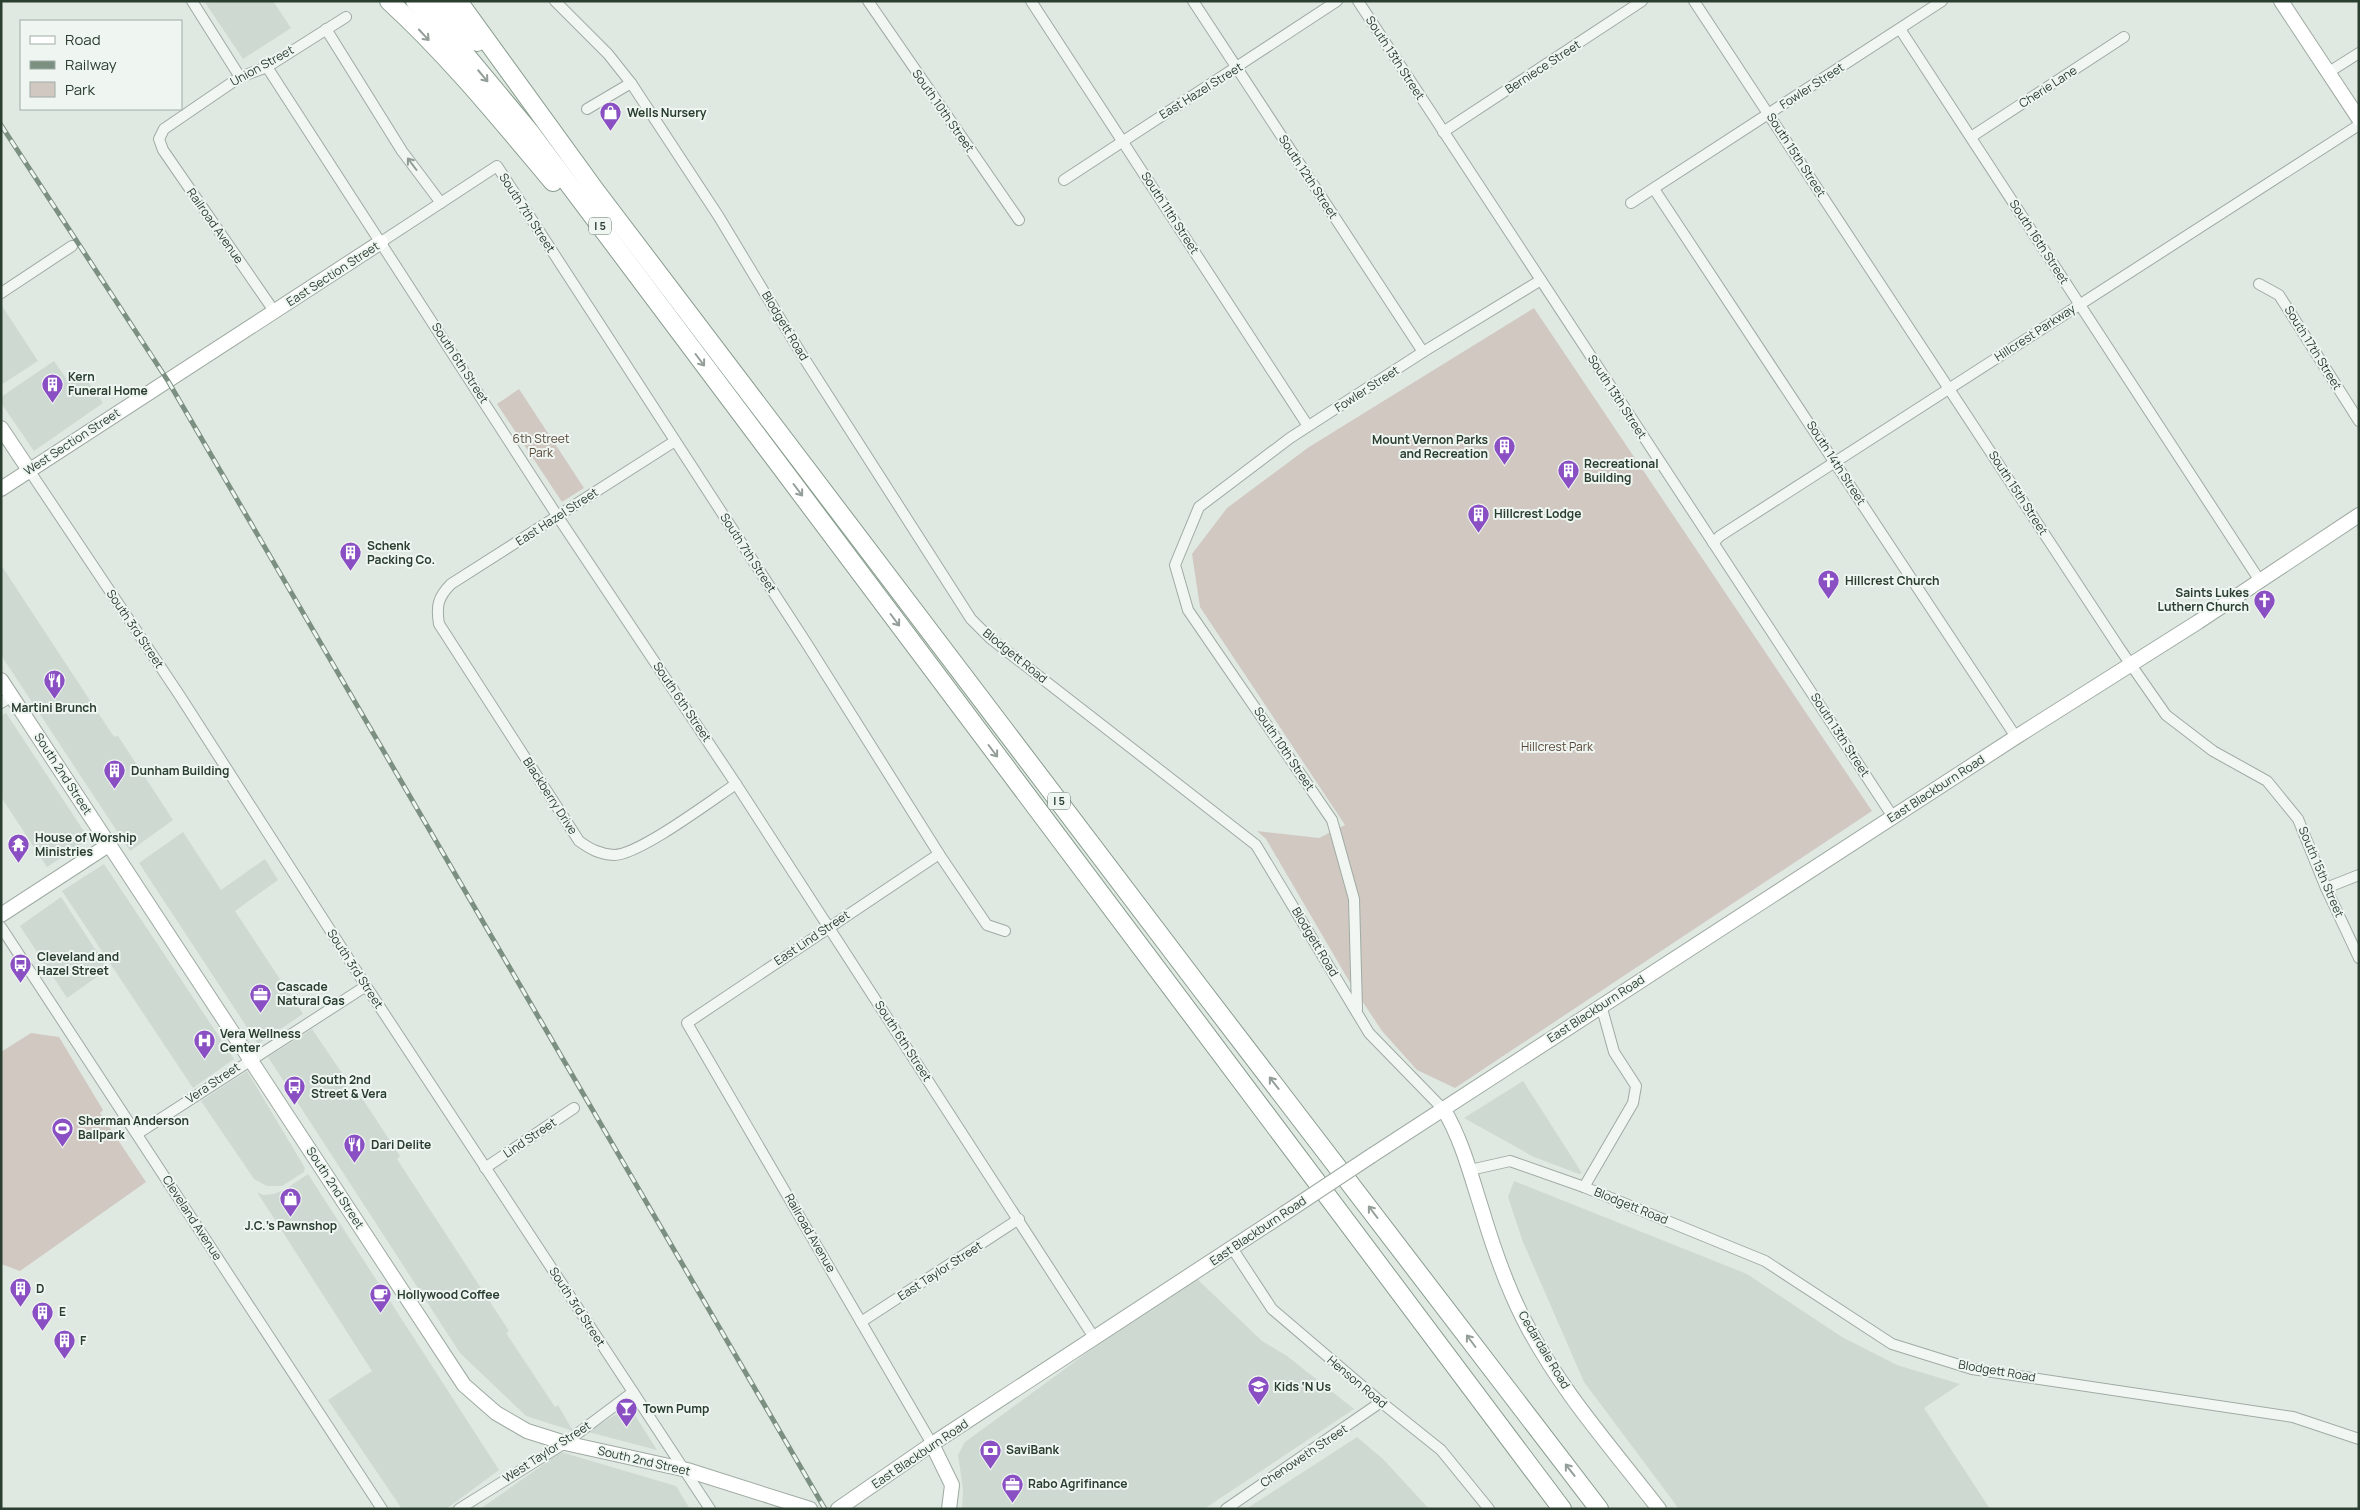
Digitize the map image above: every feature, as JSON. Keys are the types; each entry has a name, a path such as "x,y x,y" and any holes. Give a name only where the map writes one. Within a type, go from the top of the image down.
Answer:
{"highway":[{"path":"389,1 418,28 469,82 671,321"},
{"name":"I 5","path":"415,1 455,42 529,131 1562,1509"},
{"name":"I 5","path":"437,1 522,90 1201,989 1599,1509"},
{"path":"458,1 522,90"}],"street":[{"path":"192,1 240,77"},
{"name":"Blodgett Road","path":"555,1 608,54 631,83 719,218 802,355 970,619 990,638 1256,845 1369,1032 1444,1110 1451,1121 1470,1170 1510,1161 1584,1187 1765,1261 1892,1344 1972,1369 2294,1417 2359,1439"},
{"name":"South 10th Street","path":"868,1 1019,220"},
{"name":"South 11th Street","path":"1031,1 1308,426"},
{"name":"South 12th Street","path":"1193,1 1423,352"},
{"name":"East Hazel Street","path":"1064,180 1337,1"},
{"name":"South 13th Street","path":"1358,1 1893,817"},
{"name":"Berniece Street","path":"1443,132 1642,1"},
{"name":"South 15th Street","path":"1694,1 2130,664 2166,715 2213,751 2267,780 2298,818 2326,888 2359,958"},
{"name":"Fowler Street","path":"1631,203 1942,1"},
{"path":"2282,1 2359,119"},
{"name":"Union Street","path":"159,139 164,129 240,77 267,67 346,16"},
{"path":"326,29 402,151 441,203"},
{"name":"South 16th Street","path":"1900,29 2260,581"},
{"name":"Cherie Lane","path":"1971,137 2124,37"},
{"path":"2329,72 2359,53"},
{"name":"South 6th Street","path":"267,67 558,516 736,784 1095,1339"},
{"path":"587,109 631,83"},
{"name":"Hillcrest Parkway","path":"1713,543 1720,536 1836,463 2359,124"},
{"name":"Railroad Avenue","path":"159,139 163,150 274,311"},
{"name":"East Section Street","path":"168,380 497,166"},
{"name":"South 7th Street","path":"497,166 807,644 939,854 988,925 1005,931"},
{"name":"South 14th Street","path":"1654,189 2016,737"},
{"path":"1,293 72,246"},
{"name":"Fowler Street","path":"1199,506 1308,426 1423,352 1541,280"},
{"name":"South 17th Street","path":"2258,284 2279,295 2359,421"},
{"name":"West Section Street","path":"1,489 168,380"},
{"name":"South 3rd Street","path":"1,428 180,696 366,986 633,1392 687,1470 710,1509"},
{"name":"East Hazel Street","path":"441,594 451,584 675,441"},
{"name":"South 10th Street","path":"1199,506 1175,565 1188,610 1332,820 1354,899 1357,1010"},
{"name":"East Blackburn Road","path":"838,1509 932,1444 1095,1339 1602,1005 2260,581 2359,515"},
{"name":"Blackberry Drive","path":"441,594 436,609 439,624 579,841 596,852 615,855 642,845 736,784"},
{"name":"South 2nd Street","path":"1,680 6,699 110,844 464,1385 496,1414 527,1431 565,1442 687,1470 810,1509"},
{"path":"1,915 110,844"},
{"name":"East Lind Street","path":"687,1023 939,854"},
{"path":"2326,888 2359,875"},
{"name":"Cleveland Avenue","path":"1,927 382,1509"},
{"name":"Vera Street","path":"138,1134 251,1058 366,986"},
{"path":"1584,1187 1633,1103 1636,1086 1614,1052 1602,1005"},
{"name":"Railroad Avenue","path":"687,1023 932,1444"},
{"name":"Lind Street","path":"486,1168 574,1108"},
{"name":"Cedardale Road","path":"1470,1170 1501,1268 1524,1320 1563,1384 1659,1509"},
{"name":"East Taylor Street","path":"861,1322 1019,1219"},
{"name":"Henson Road","path":"1232,1248 1272,1309 1381,1402 1441,1450 1489,1509"},
{"name":"West Taylor Street","path":"460,1509 565,1442 633,1392"},
{"name":"Chenoweth Street","path":"1226,1509 1381,1402"},
{"path":"932,1444 952,1485 948,1507"}],"shaded area":[{"path":"204,1 273,1 291,28 243,59"},
{"path":"1,307 38,361 1,385"},
{"path":"54,361 69,383 83,374 103,403 34,451 1,403 1,397"},
{"path":"1,565 112,734 115,737 118,736 173,820 130,851 1,655"},
{"path":"6,713 89,839 47,867 1,797 1,716"},
{"path":"183,832 221,890 265,859 278,880 235,911 303,1014 258,1044 139,863"},
{"path":"104,864 234,1059 193,1088 62,891"},
{"path":"61,897 108,969 67,998 20,926"},
{"path":"312,1029 342,1073 339,1076 352,1096 358,1092 400,1156 397,1159 509,1331 506,1333 555,1407 558,1405 573,1431 526,1416 460,1353 268,1057"},
{"path":"247,1071 305,1168 304,1172 282,1186 267,1186 254,1179 201,1101"},
{"path":"1523,1081 1582,1173 1579,1174 1534,1157 1464,1118"},
{"path":"308,1174 499,1470 446,1509 402,1509 328,1400 372,1371 257,1192 263,1195 274,1194 286,1189"},
{"path":"1514,1181 1747,1274 1842,1337 1897,1365 1960,1384 1924,1408 1990,1509 1679,1509 1584,1382 1523,1242 1508,1197"},
{"path":"1193,1275 1262,1341 1287,1356 1354,1409 1204,1509 962,1509 963,1489 958,1455 965,1442"},
{"path":"629,1406 657,1450 588,1432"},
{"path":"1357,1437 1384,1460 1429,1509 1246,1509"},
{"path":"561,1452 676,1486 690,1509 480,1509"}],"green space":[{"name":"Hillcrest Park","path":"1534,308 1872,811 1455,1088 1417,1070 1382,1031 1349,981 1266,839 1257,831 1319,838 1345,825 1200,607 1192,554 1227,508 1309,447"},
{"name":"6th Street Park","path":"519,389 584,488 562,502 497,404"},
{"name":"Sherman Anderson Ballpark","path":"31,1033 59,1037 103,1110 100,1113 146,1182 20,1271 1,1264 1,1052"}],"railway":[{"path":"1,125 168,381 825,1509"}],"place":[{"name":"Wells Nursery","path":"611,132"},
{"name":"Kern Funeral Home","path":"52,403"},
{"name":"Mount Vernon Parks and Recreation","path":"1504,466"},
{"name":"Recreational Building","path":"1568,490"},
{"name":"Hillcrest Lodge","path":"1478,533"},
{"name":"Schenk Packing Co.","path":"351,572"},
{"name":"Hillcrest Church","path":"1829,600"},
{"name":"Saints Lukes Luthern Church","path":"2265,619"},
{"name":"Martini Brunch","path":"54,700"},
{"name":"Dunham Building","path":"115,790"},
{"name":"House of Worship Ministries","path":"19,864"},
{"name":"Cleveland and Hazel Street","path":"21,983"},
{"name":"Cascade Natural Gas","path":"261,1013"},
{"name":"Vera Wellness Center","path":"204,1060"},
{"name":"South 2nd Street & Vera","path":"295,1106"},
{"name":"Sherman Anderson Ballpark","path":"62,1147"},
{"name":"Dari Delite","path":"355,1164"},
{"name":"J.C.'s Pawnshop","path":"291,1218"},
{"name":"D","path":"20,1308"},
{"name":"Hollywood Coffee","path":"381,1314"},
{"name":"E","path":"43,1331"},
{"name":"F","path":"64,1360"},
{"name":"Kids ‘N Us","path":"1258,1406"},
{"name":"Town Pump","path":"627,1428"},
{"name":"SaviBank","path":"990,1469"},
{"name":"Rabo Agrifinance","path":"1012,1503"}]}
